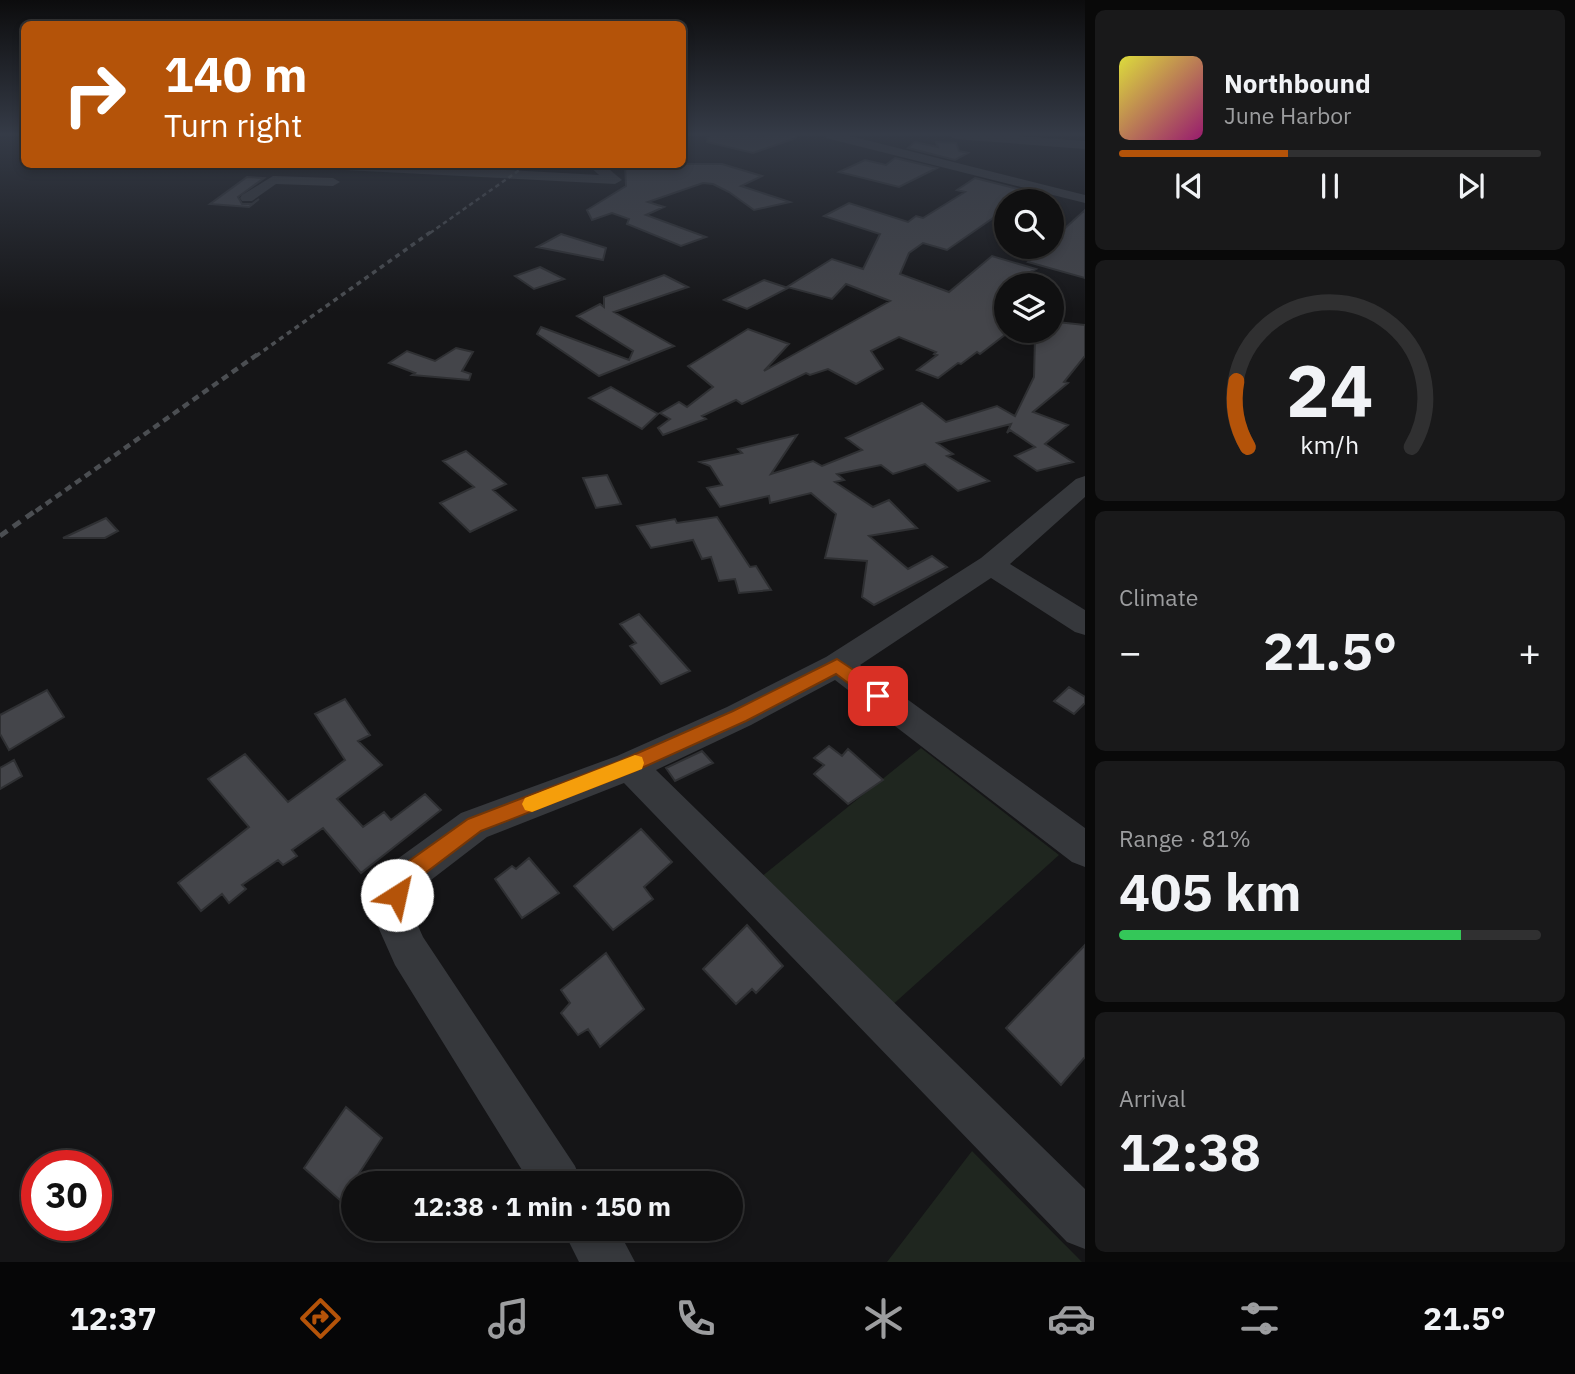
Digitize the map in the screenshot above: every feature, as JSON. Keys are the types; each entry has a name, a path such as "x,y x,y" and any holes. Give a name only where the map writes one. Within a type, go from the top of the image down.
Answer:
{"street":[{"path":"247,198 252,194"},
{"path":"1065,194 1085,199"},
{"path":"550,1171 409,950 391,911 402,878 474,825 629,766 740,716 837,666 875,638 991,565 1085,484"},
{"path":"991,565 1085,624"},
{"path":"837,666 1085,850"},
{"path":"629,766 1085,1224"},
{"path":"595,1241 609,1262"}],"shaded area":[{"path":"921,748 1059,855 889,1008 761,877"},
{"path":"972,1151 1082,1262 887,1262"}],"building":[{"path":"224,194 242,194 238,197 242,204 252,204 259,199 249,207 210,204"},
{"path":"613,194 671,194 648,202 664,207 646,215 706,237 681,246 627,224 629,219 612,213 592,220 587,210"},
{"path":"732,194 765,194 790,202 754,210"},
{"path":"962,194 994,194 994,217 947,250 923,243 909,253 900,274 949,292 992,256 994,259 1036,269 1028,273 994,273 994,343 980,354 977,352 961,364 958,363 938,378 917,370 937,355 934,354 936,352 899,337 871,351 883,369 856,384 828,369 810,375 806,373 742,404 736,400 702,416 706,419 663,435 658,428 670,419 660,413 679,402 687,407 713,387 688,366 748,329 789,344 764,371 890,301 846,284 832,299 787,287 832,259 863,269 880,234 824,216 849,203 908,222 916,216 923,218"},
{"path":"1085,210 1085,278 1028,262 1031,259 1064,259 1064,229"},
{"path":"561,234 606,248 603,260 537,247"},
{"path":"540,267 564,279 534,289 515,276"},
{"path":"664,275 688,287 614,312 674,346 599,376 537,334 541,327 629,360 633,351 577,316 600,304 604,307 604,297"},
{"path":"764,280 788,288 747,309 724,300"},
{"path":"1064,323 1085,325 1085,356 1064,382 1068,383 1033,412 1068,425 1045,444 1073,462 1037,471 1015,456 1035,447 1010,430 1007,433 1011,424 937,443 953,454 947,456 989,481 958,491 925,464 893,474 881,465 837,474 844,480 835,482 873,507 889,500 917,528 869,536 908,569 932,556 947,567 874,605 862,597 867,561 825,558 836,514 811,493 770,503 769,496 720,507 707,488 722,485 710,466 700,462 742,453 738,449 797,435 771,474 813,461 822,466 862,450 846,438 922,403 946,422 997,406 1015,416 1034,377 1035,343 1064,343"},
{"path":"456,348 473,352 462,371 471,374 469,380 412,375 415,373 389,363 407,351 435,361"},
{"path":"611,387 658,414 642,429 589,398"},
{"path":"466,451 506,484 493,490 516,510 470,532 440,503 474,487 443,461"},
{"path":"607,475 621,504 596,508 583,478"},
{"path":"717,517 750,567 756,566 771,590 739,593 735,579 719,581 711,557 702,559 693,540 651,548 637,526 675,519 677,523"},
{"path":"106,518 118,531 105,538 63,538"},
{"path":"639,614 690,671 661,684 630,646 636,643 620,624"},
{"path":"1069,687 1085,697 1085,703 1074,714 1054,701"},
{"path":"47,690 64,717 9,750 0,734 0,715"},
{"path":"345,699 370,735 358,741 382,765 337,799 363,827 384,812 391,820 425,794 441,810 361,873 323,828 292,850 297,856 283,865 278,860 242,885 246,889 229,903 222,894 201,911 178,883 249,827 208,779 245,754 288,802 345,760 315,714"},
{"path":"829,746 842,756 848,749 883,780 848,804 814,774 824,765 814,758"},
{"path":"702,751 713,763 675,781 666,768"},
{"path":"14,760 22,776 0,789 0,768"},
{"path":"641,829 672,862 644,887 653,899 613,930 574,886"},
{"path":"529,858 559,893 522,918 495,879 512,866 516,869"},
{"path":"747,925 783,966 756,993 752,989 736,1004 703,969"},
{"path":"1085,945 1085,1057 1061,1085 1006,1028"},
{"path":"606,953 644,1009 600,1047 588,1029 578,1035 561,1013 570,1003 561,990"},
{"path":"346,1107 382,1138 361,1171 341,1171 341,1201 304,1168"}],"railway":[{"path":"430,233 486,194"},
{"path":"256,356 432,231"},
{"path":"36,511 258,354"},
{"path":"0,536 38,509"}],"slow traffic":[{"path":"532,804 635,763"}],"route":[{"path":"397,895 402,878 474,825 629,766 740,716 837,666 878,696"}]}
